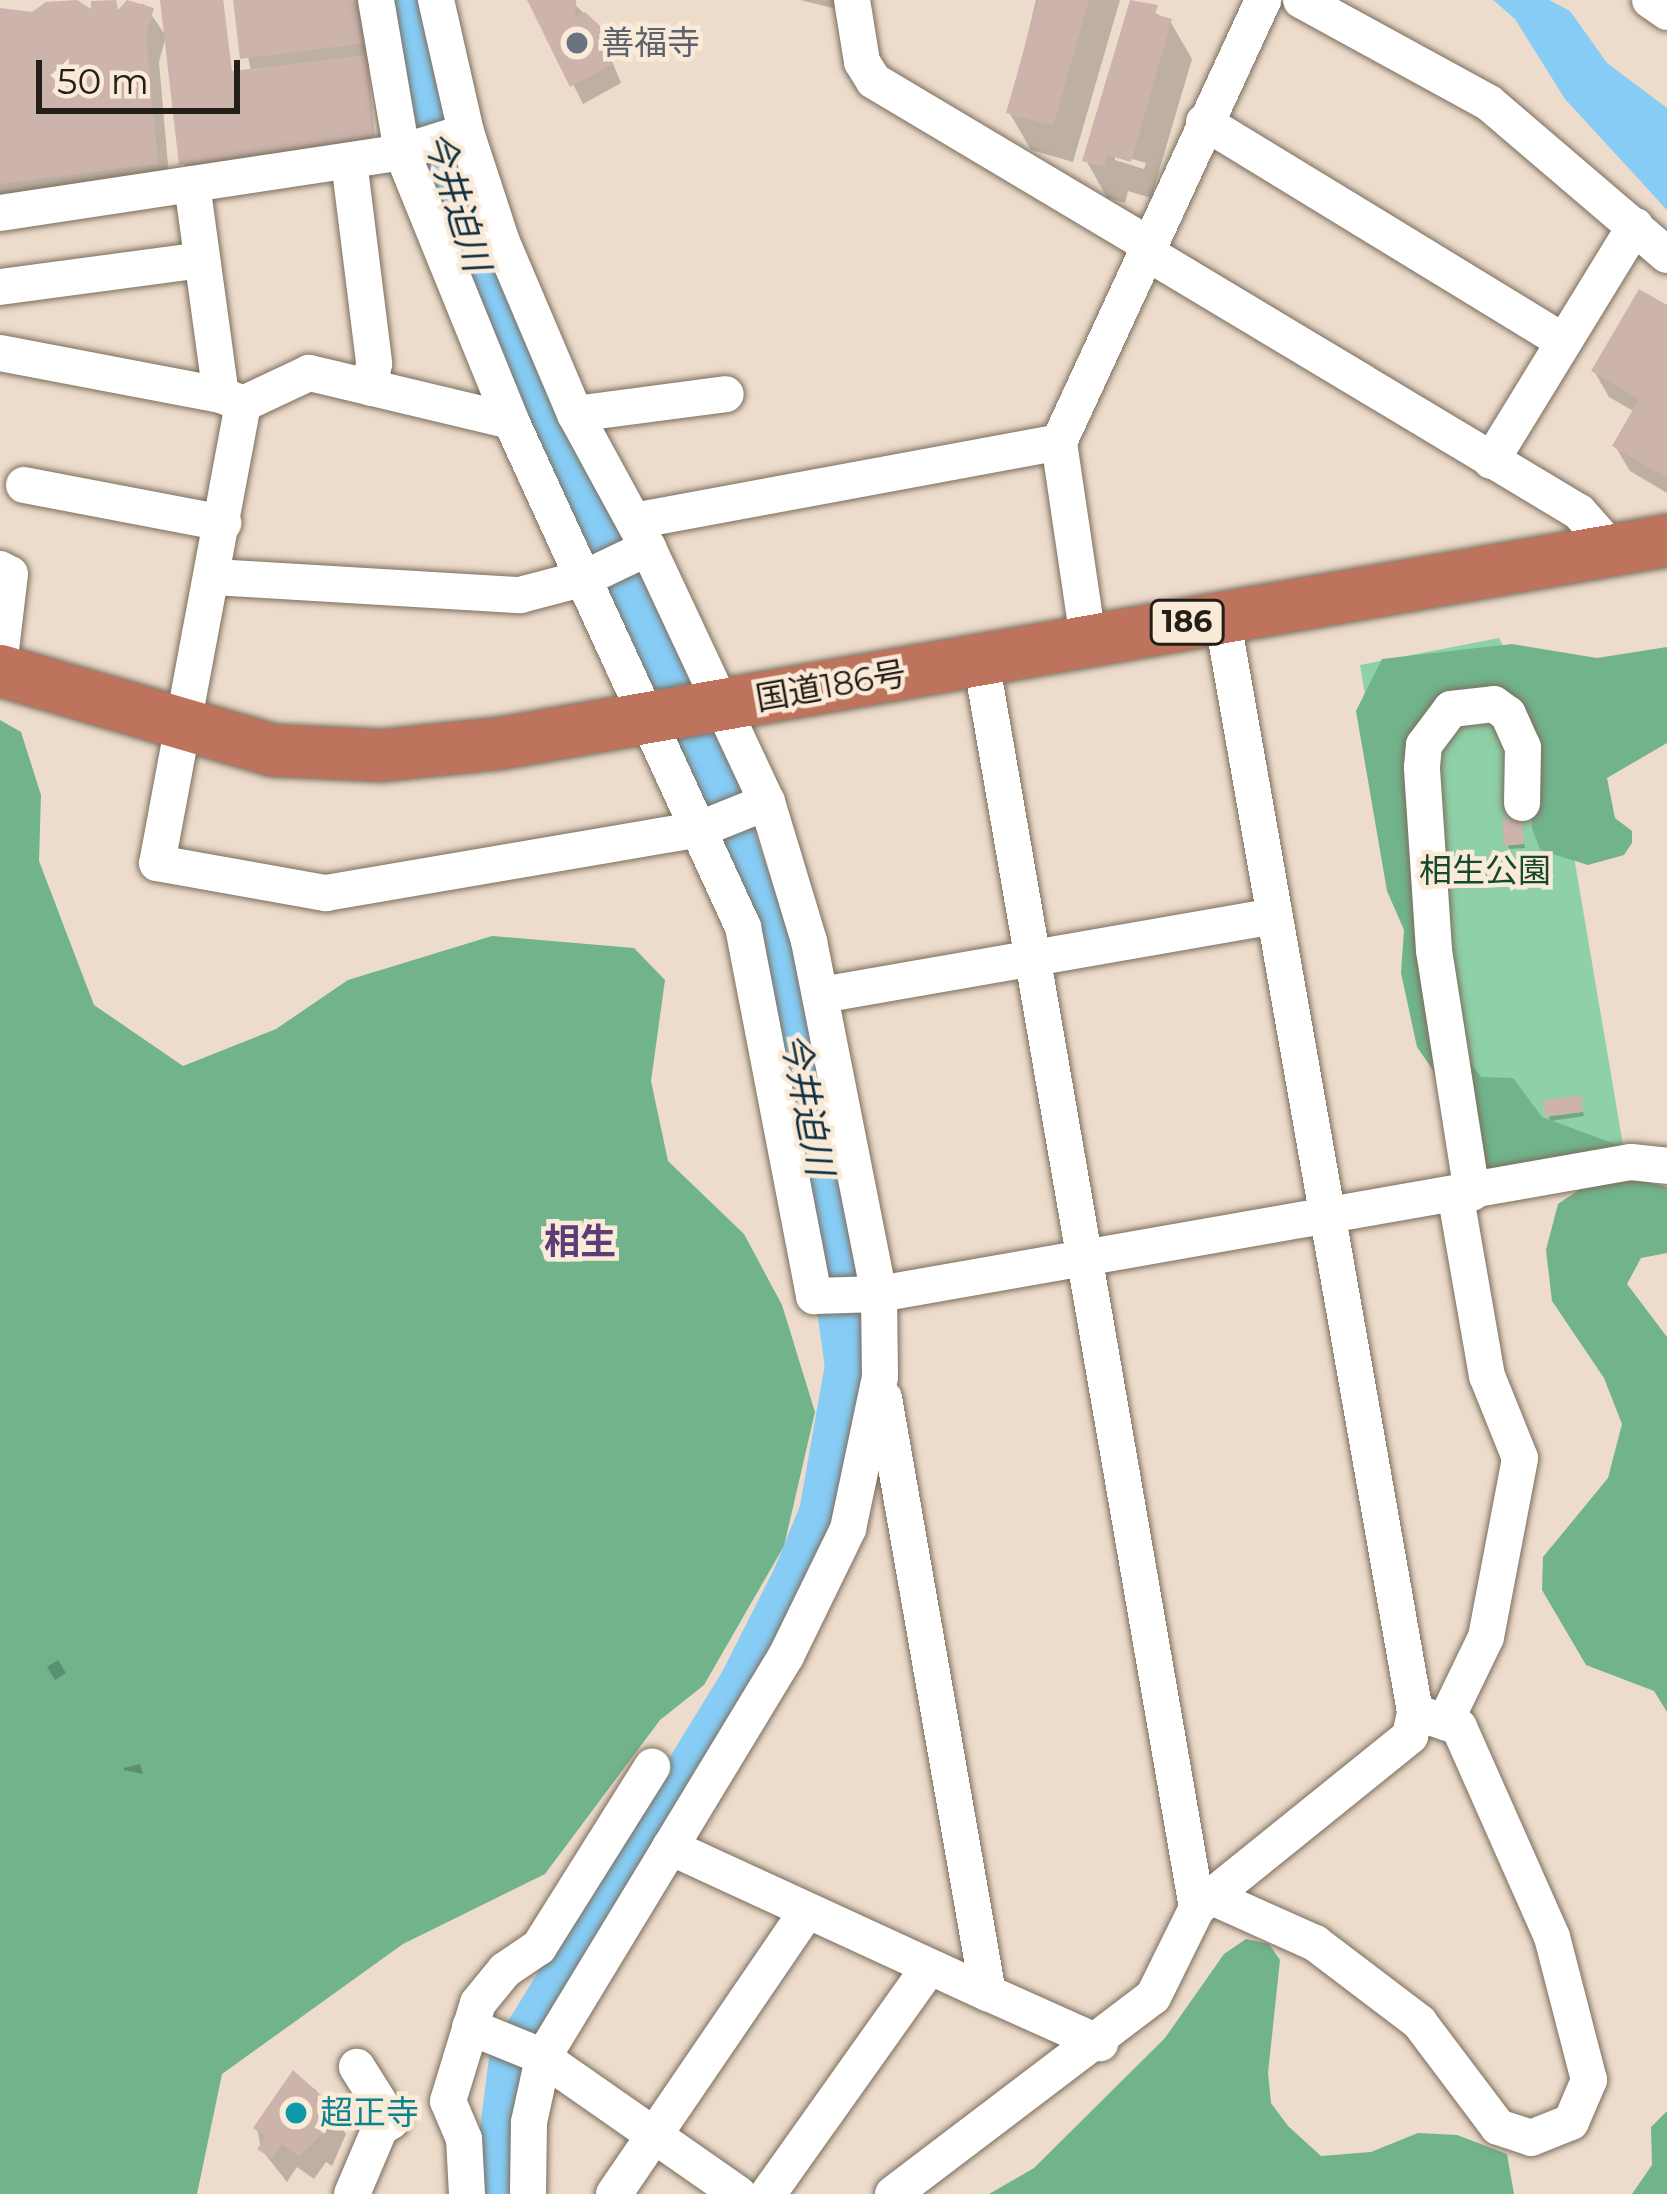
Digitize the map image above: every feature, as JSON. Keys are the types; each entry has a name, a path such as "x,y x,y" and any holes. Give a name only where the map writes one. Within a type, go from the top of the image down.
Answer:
{"highway":[{"name":"国道186号","path":"0,670 176,727 274,750 381,755 686,711 1667,540"}],"street":[{"path":"376,0 408,150 511,421 590,576 759,806 822,995 880,1377 988,1993"},
{"path":"852,0 862,62 874,81 1579,512 1610,547"},
{"path":"1088,639 1059,442 1145,247 1263,0"},
{"path":"1301,0 1489,103 1667,255"},
{"path":"1650,0 1667,12"},
{"path":"438,2 463,133 575,414 640,541 686,711 705,827 743,927 812,1292 820,1297 870,1295 1464,1196 1660,1173"},
{"path":"1204,122 1563,341"},
{"path":"0,213 408,150 463,133"},
{"path":"349,160 374,363 370,388"},
{"path":"192,184 202,260 232,400 223,523 176,727 157,863 326,893 705,827 759,806"},
{"path":"1491,461 1635,226"},
{"path":"0,287 202,260"},
{"path":"0,353 232,400 309,374 511,421"},
{"path":"575,414 726,394"},
{"path":"214,577 520,595 590,576 640,541 1059,442"},
{"path":"24,484 223,523"},
{"path":"0,569 10,574 0,658"},
{"path":"1222,616 1271,917 1430,1717"},
{"path":"981,660 1204,1903"},
{"path":"893,2194 1100,2044 1153,1997 1204,1903 1410,1736 1430,1717 1486,1636 1520,1458 1487,1376 1434,950 1424,745 1451,709 1494,704 1508,714 1522,747 1522,803"},
{"path":"822,995 1271,917"},
{"path":"528,2194 529,2122 541,2056 828,1578 862,1483 880,1377"},
{"path":"1204,1903 1316,1942 1419,2022 1498,2127 1531,2138 1571,2122 1588,2080 1552,1937 1459,1727 1430,1717"},
{"path":"467,2194 450,2081 476,2030 491,1985 539,1947 652,1767"},
{"path":"670,1847 805,1914 1100,2044"},
{"path":"614,2194 805,1914"},
{"path":"768,2194 928,1969"},
{"path":"476,2030 541,2056 738,2194"},
{"path":"357,2067 391,2121"},
{"path":"352,2194 380,2128 391,2121 455,2114"}],"green space":[{"name":"相生公園","path":"1499,638 1554,739 1624,1151 1462,1184 1398,889 1360,665"},
{"path":"1512,644 1597,658 1667,647 1667,743 1607,778 1615,818 1632,831 1632,843 1624,855 1588,865 1540,850 1532,828 1531,766 1513,705 1419,731 1469,1061 1481,1077 1513,1078 1542,1117 1623,1147 1490,1172 1450,1130 1433,1070 1417,1047 1401,973 1404,930 1387,891 1356,711 1382,659"},
{"path":"0,720 21,732 41,795 39,861 94,1005 183,1066 276,1029 348,980 492,936 634,948 665,980 651,1081 668,1161 744,1234 782,1305 815,1412 784,1546 704,1685 660,1720 545,1874 403,1944 222,2074 197,2194 0,2194"},
{"path":"1627,1177 1667,1187 1667,1253 1641,1258 1627,1284 1667,1337 1667,1712 1654,1691 1586,1665 1542,1590 1543,1557 1608,1478 1622,1424 1604,1378 1552,1301 1546,1250 1558,1204 1583,1187"},
{"path":"1246,1939 1269,1944 1280,1960 1268,2073 1271,2103 1288,2126 1321,2156 1371,2152 1418,2133 1457,2135 1507,2154 1514,2194 989,2194 1034,2168 1165,2038 1224,1954"},
{"path":"1667,2111 1667,2194 1632,2194 1652,2165 1651,2127"}],"water":[{"path":"1493,0 1549,0 1570,11 1607,63 1667,108 1667,210 1565,99 1515,19"}],"building":[{"path":"77,0 91,9 91,1 116,0 118,10 127,0 154,8 146,35 158,164 0,184 0,8 32,12 46,2"},
{"path":"160,0 223,0 232,71 367,55 375,136 179,165"},
{"path":"233,0 361,0 367,43 240,59"},
{"name":"善福寺","path":"527,0 576,0 575,17 585,12 600,26 613,64 570,87"},
{"path":"1038,0 1089,0 1053,126 1006,113"},
{"path":"1130,0 1158,5 1155,14 1172,19 1131,162 1107,155 1104,167 1082,161"},
{"path":"1639,289 1667,305 1667,478 1612,446 1639,399 1591,371"},
{"path":"1522,818 1524,844 1504,846 1502,820"},
{"path":"1582,1095 1583,1112 1545,1117 1543,1100"},
{"name":"超正寺","path":"293,2070 333,2106 324,2120 331,2125 299,2156 282,2144 272,2159 257,2149 266,2137 253,2128"}],"waterway":[{"name":"今井迫川","path":"409,0 431,124 466,243 521,380 711,778 786,997 821,1167 849,1366 823,1513 796,1579 744,1682 513,2059 496,2194"}],"place":[{"name":"善福寺","path":"577,43"},
{"name":"超正寺","path":"296,2113"}],"district":[{"name":"相生","path":"580,1242"}]}
